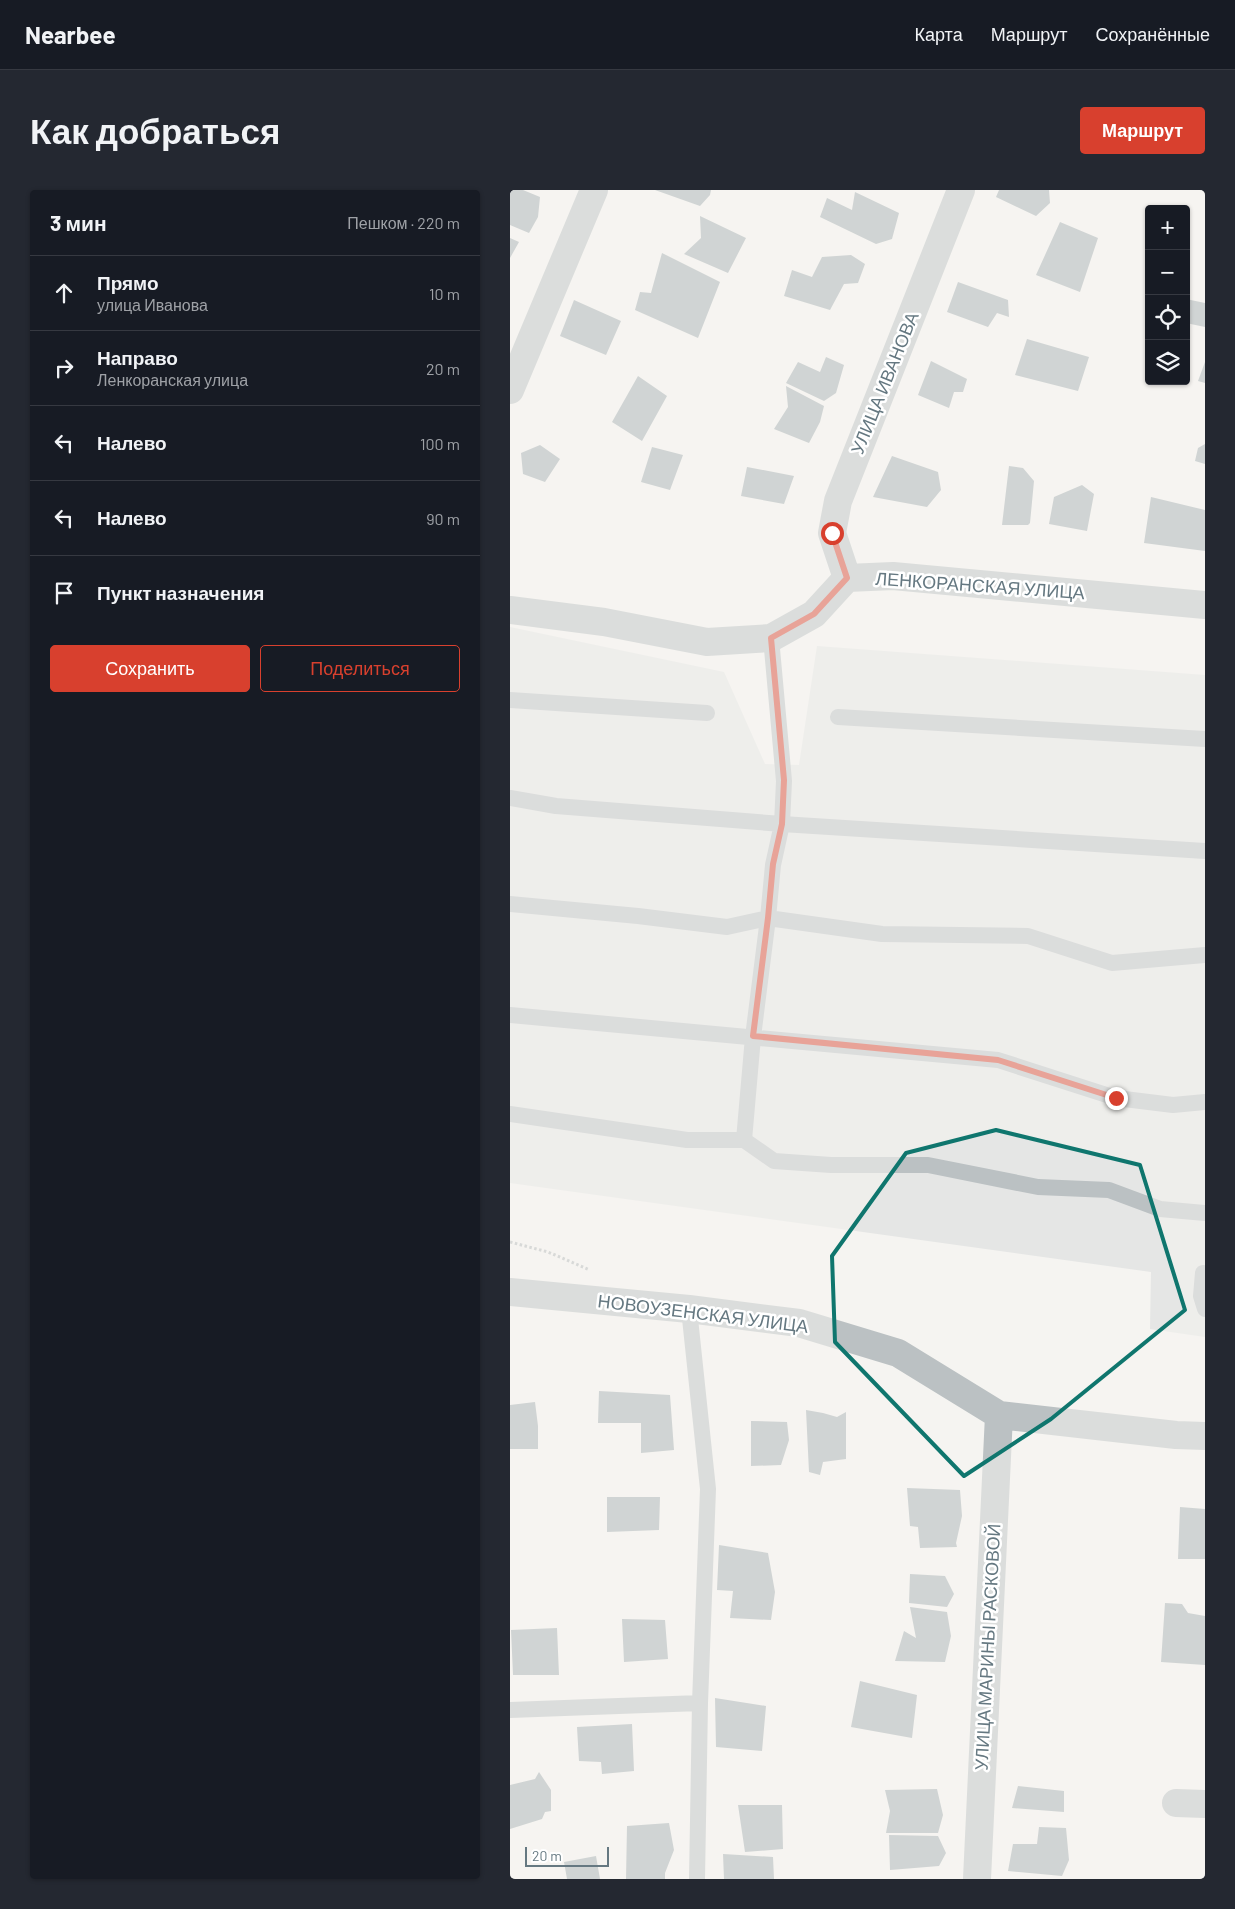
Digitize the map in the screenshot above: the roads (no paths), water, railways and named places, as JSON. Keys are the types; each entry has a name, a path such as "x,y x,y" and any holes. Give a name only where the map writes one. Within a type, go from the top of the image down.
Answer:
{"street":[{"path":"510,390 594,190"},
{"name":"УЛИЦА ИВАНОВА","path":"847,578 832,533 838,501 961,190"},
{"name":"ЛЕНКОРАНСКАЯ УЛИЦА","path":"847,578 893,576 1205,606"},
{"path":"510,610 604,622 708,642 771,638 814,614 847,578"},
{"name":"НОВОУЗЕНСКАЯ УЛИЦА","path":"510,1292 689,1309 799,1323 898,1353 999,1415 1205,1436"},
{"name":"УЛИЦА МАРИНЫ РАСКОВОЙ","path":"977,1879 999,1415"},
{"path":"1176,1803 1205,1804"}],"lane":[{"path":"744,1140 753,1036 773,864 782,824 784,780 771,638"},
{"path":"510,700 707,713"},
{"path":"838,717 1205,738"},
{"path":"510,798 556,806 782,824 1205,851"},
{"path":"510,904 638,916 727,927 768,918 882,934 1028,936 1112,964 1205,955"},
{"path":"510,1015 998,1060 1116,1098 1173,1105 1205,1102"},
{"path":"510,1114 687,1140 744,1140 774,1161 832,1165 928,1165 1038,1186 1109,1190 1160,1209 1205,1212"},
{"path":"1203,1273 1201,1296 1205,1308"},
{"path":"689,1309 708,1489 700,1703 697,1879"},
{"path":"510,1710 700,1703"}]}
